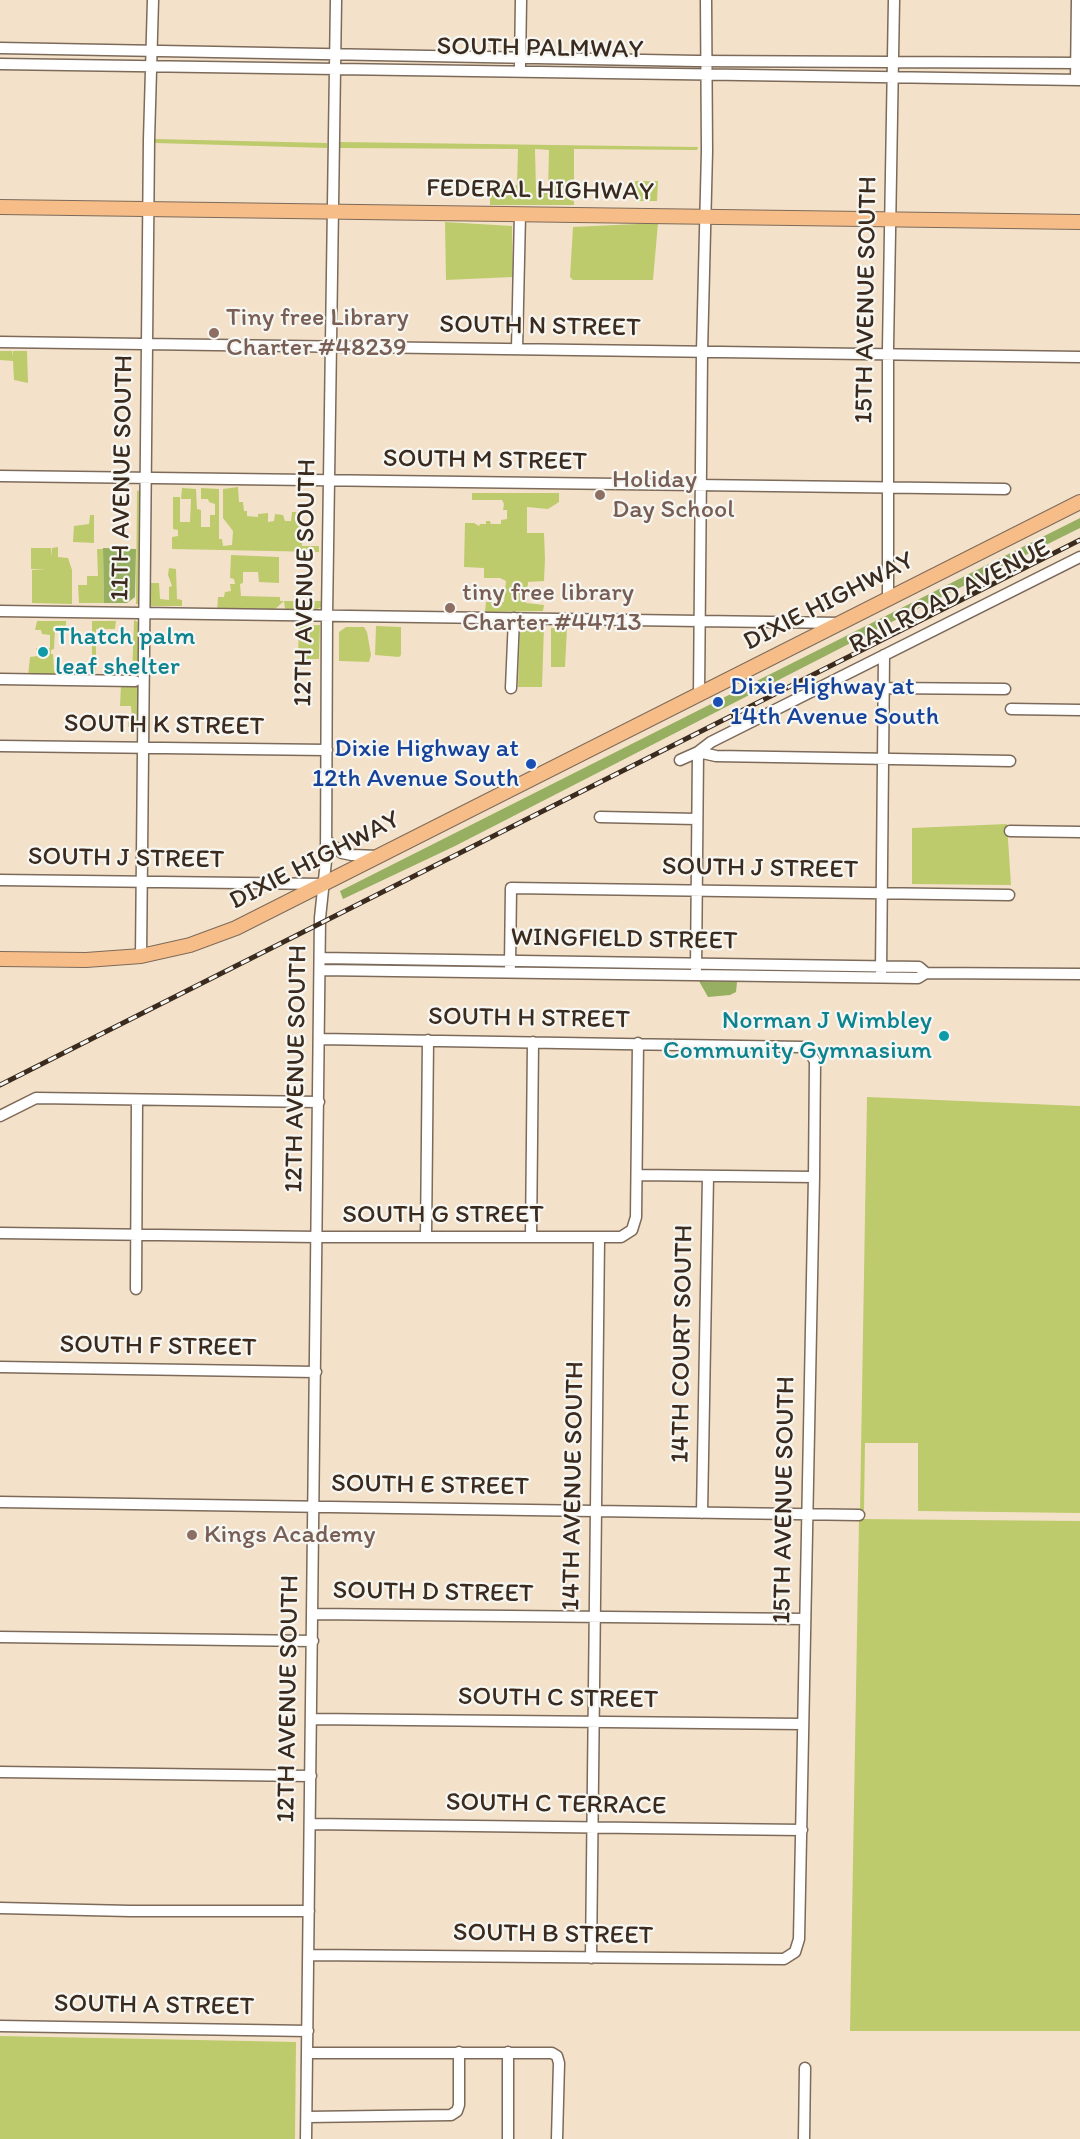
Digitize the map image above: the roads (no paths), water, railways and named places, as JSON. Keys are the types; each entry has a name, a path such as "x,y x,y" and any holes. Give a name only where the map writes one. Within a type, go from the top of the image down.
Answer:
{"main road":[{"name":"FEDERAL HIGHWAY","path":"0,207 1080,222"},
{"name":"DIXIE HIGHWAY","path":"0,959 86,960 141,956 190,945 219,935 1080,502"}],"street":[{"name":"11TH AVENUE SOUTH","path":"141,956 149,140 153,0"},
{"name":"12TH AVENUE SOUTH","path":"306,2139 320,958 326,840 336,0"},
{"path":"520,72 521,0"},
{"path":"699,695 706,0"},
{"name":"15TH AVENUE SOUTH","path":"888,600 888,354 894,0"},
{"path":"1077,0 1078,80"},
{"name":"SOUTH PALMWAY","path":"0,48 520,58 1078,63"},
{"name":"SOUTH PALMWAY","path":"0,64 1078,80"},
{"path":"517,349 520,214"},
{"name":"SOUTH N STREET","path":"0,342 1080,357"},
{"name":"SOUTH M STREET","path":"0,476 1005,489"},
{"name":"RAILROAD AVENUE","path":"680,760 698,752 711,742 1080,556"},
{"path":"0,611 840,623"},
{"path":"512,688 514,618"},
{"path":"881,972 884,655"},
{"path":"0,679 135,681"},
{"path":"884,688 1005,689"},
{"path":"1011,709 1080,710"},
{"name":"SOUTH K STREET","path":"0,746 327,750"},
{"path":"696,975 698,752 716,756 1010,761"},
{"path":"600,817 697,819"},
{"path":"1010,831 1080,832"},
{"path":"326,840 342,853 378,856"},
{"name":"SOUTH J STREET","path":"0,880 323,884"},
{"name":"SOUTH J STREET","path":"510,960 511,888 1009,895"},
{"name":"WINGFIELD STREET","path":"320,958 696,963 881,972 918,978 926,973 1080,974"},
{"path":"510,960 510,973"},
{"path":"557,974 558,961"},
{"name":"WINGFIELD STREET","path":"320,970 696,975 881,972"},
{"name":"SOUTH H STREET","path":"320,1039 795,1045 807,1050"},
{"path":"426,1236 428,1040"},
{"path":"531,1237 533,1042"},
{"path":"599,1238 621,1237 632,1230 636,1217 638,1043"},
{"name":"15TH AVENUE SOUTH","path":"795,1952 800,1940 814,1177 815,1061 807,1050"},
{"path":"0,1116 36,1098 319,1102"},
{"path":"136,1289 137,1100"},
{"path":"637,1175 814,1177"},
{"name":"14TH COURT SOUTH","path":"702,1513 708,1176"},
{"name":"SOUTH G STREET","path":"0,1233 599,1238"},
{"name":"14TH AVENUE SOUTH","path":"591,1958 599,1238"},
{"name":"SOUTH F STREET","path":"0,1368 316,1372"},
{"name":"SOUTH E STREET","path":"0,1502 859,1515"},
{"name":"SOUTH D STREET","path":"313,1614 805,1619"},
{"path":"0,1637 313,1641"},
{"name":"SOUTH C STREET","path":"312,1719 803,1725"},
{"path":"0,1772 311,1776"},
{"name":"SOUTH C TERRACE","path":"310,1824 801,1830"},
{"path":"0,1908 309,1911"},
{"name":"SOUTH B STREET","path":"309,1955 784,1959 795,1952"},
{"name":"SOUTH A STREET","path":"0,2026 308,2031"},
{"path":"306,2117 451,2115 457,2111 459,2105 459,2052"},
{"path":"508,2052 508,2139"},
{"path":"307,2053 552,2053 557,2056 559,2063 557,2139"},
{"path":"804,2139 805,2068"}],"railway":[{"path":"0,1085 1080,540"}],"place":[{"name":"Tiny free Library Charter #48239","path":"214,333"},
{"name":"Holiday Day School","path":"600,495"},
{"name":"tiny free library Charter #44713","path":"450,608"},
{"name":"Thatch palm leaf shelter","path":"43,652"},
{"name":"Dixie Highway at 14th Avenue South","path":"718,702"},
{"name":"Dixie Highway at 12th Avenue South","path":"531,764"},
{"name":"Norman J Wimbley Community Gymnasium","path":"944,1036"},
{"name":"Kings Academy","path":"192,1535"}]}
